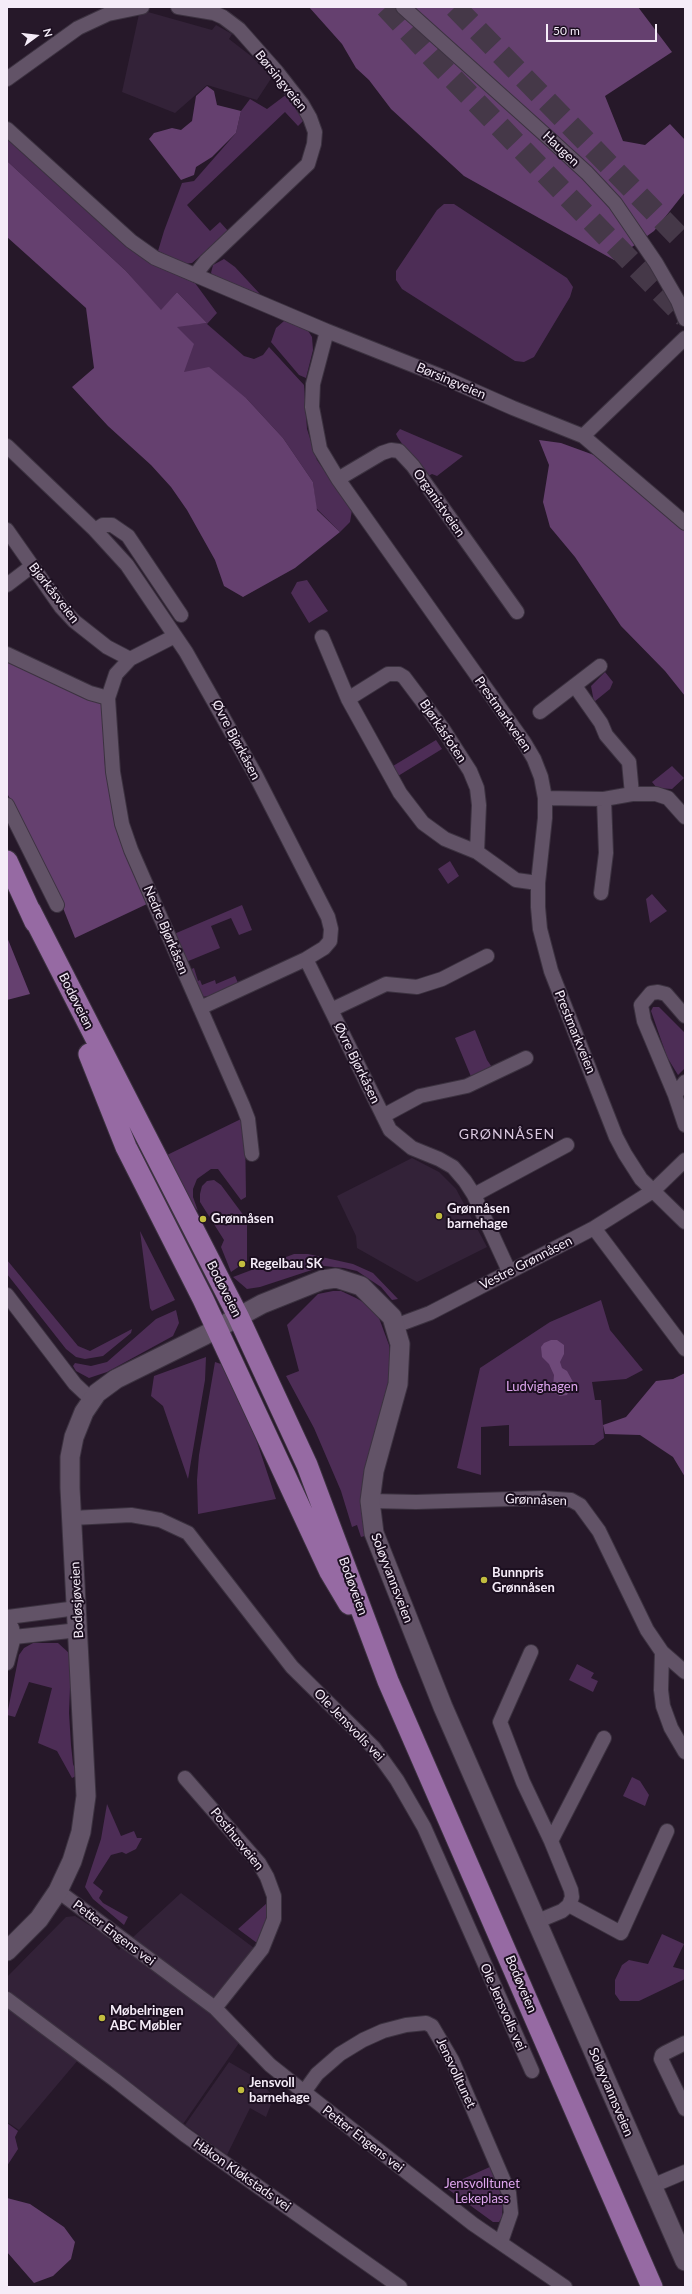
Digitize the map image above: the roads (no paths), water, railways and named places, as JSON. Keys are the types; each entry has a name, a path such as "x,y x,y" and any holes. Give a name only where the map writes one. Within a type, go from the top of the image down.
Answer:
{"main road":[{"name":"Bodøveien","path":"7,861 30,910 238,1316 307,1465 388,1681 652,2287"},
{"name":"Bodøveien","path":"30,910 126,1147 217,1328 330,1572 350,1605 388,1681"}],"street":[{"path":"7,79 78,28 108,14 142,7"},
{"name":"Børsingveien","path":"178,7 214,13 223,17 239,29 277,72 302,104 310,118 315,132 314,144 308,164 206,261 196,275"},
{"name":"Haugen","path":"403,7 552,140 587,173 615,203 656,263 678,301 685,319"},
{"name":"Børsingveien","path":"7,129 131,242 155,258 327,331 438,375 513,408 583,436 685,524"},
{"name":"Prestmarkveien","path":"327,331 312,384 312,407 320,449 338,479 524,742 541,777 545,798 545,818 538,883 540,929 551,972 616,1137 641,1179 685,1222"},
{"path":"583,436 685,338"},
{"name":"Øvre Bjørkåsen","path":"7,446 95,530 127,565 175,636 220,709 328,917 331,929 330,941 324,948 306,959 284,967 200,1008"},
{"name":"Organistveien","path":"338,479 382,453 391,450 399,451 413,466 517,612"},
{"path":"95,530 103,526 112,525 125,533 165,588 181,614"},
{"name":"Bjørkåsveien","path":"7,530 32,566 74,621 107,647 130,659"},
{"path":"7,585 32,566"},
{"name":"Nedre Bjørkåsen","path":"175,636 130,659 116,674 108,698 113,772 122,824 131,850 248,1119 252,1154"},
{"path":"322,637 348,699 412,810 423,823 437,834 477,852 516,880 538,883"},
{"path":"7,654 90,693 108,698"},
{"path":"540,712 600,666"},
{"name":"Bjørkåsfoten","path":"348,699 388,674 399,674 404,677 443,729 470,771 476,788 479,805 477,852"},
{"path":"575,686 601,723 606,735 629,762 632,794"},
{"path":"545,798 604,799 632,794 656,794 668,798 685,817"},
{"path":"601,893 606,853 604,799"},
{"path":"7,805 58,905"},
{"name":"Øvre Bjørkåsen","path":"331,1010 386,984 417,986 442,979 487,956"},
{"name":"Øvre Bjørkåsen","path":"306,959 390,1130 408,1145 453,1167 474,1195 509,1271"},
{"path":"685,1016 670,998 658,992 651,993 641,1005 644,1021 675,1095 685,1125"},
{"name":"Øvre Bjørkåsen","path":"383,1116 420,1096 467,1086 526,1058"},
{"path":"675,1095 685,1082"},
{"path":"474,1195 567,1145"},
{"path":"653,1192 685,1160"},
{"name":"Vestre Grønnåsen","path":"396,1326 430,1313 594,1228 653,1192"},
{"path":"594,1228 685,1349"},
{"name":"Soløyvannsveien","path":"238,1316 300,1287 322,1280 336,1278 361,1286 384,1307 392,1317 396,1326 400,1344 398,1384 374,1470 370,1501 374,1533 385,1565 444,1707 685,2261"},
{"path":"7,1295 75,1384 91,1399"},
{"name":"Bodøsjøveien","path":"7,1951 40,1919 58,1891 72,1861 81,1832 86,1796 79,1630 72,1518 70,1457 74,1437 91,1399 116,1379 238,1316"},
{"name":"Grønnåsen","path":"370,1501 416,1502 543,1498 571,1500 580,1505 590,1516 599,1531 631,1601 647,1630 662,1652 685,1672"},
{"name":"Ole Jensvolls vei","path":"72,1518 131,1515 160,1520 188,1533 292,1667 374,1748 398,1780 424,1827 532,2071"},
{"path":"7,1663 14,1637 8,1616 77,1608"},
{"path":"14,1637 79,1630"},
{"path":"531,1652 500,1722 523,1782 552,1841 571,1890 572,1898 570,1906 538,1921"},
{"path":"662,1652 660,1690 663,1706 671,1728 685,1752"},
{"path":"552,1841 604,1738"},
{"name":"Posthusveien","path":"185,1778 259,1863 268,1877 274,1896 274,1919 262,1949 215,2008"},
{"path":"570,1906 621,1933 667,1831"},
{"name":"Petter Engens vei","path":"58,1891 215,2008 266,2060 304,2092 473,2224 565,2287"},
{"name":"Håkon Kløkstads vei","path":"7,1999 185,2135 400,2287"},
{"name":"Jensvolltunet","path":"304,2092 317,2074 340,2054 363,2040 383,2031 406,2025 426,2023 432,2026 452,2060 510,2193 511,2213 501,2242"},
{"path":"685,2043 662,2055 661,2059 685,2109"},
{"path":"652,2186 685,2172"}],"tunnel":[{"path":"386,7 435,60 685,317"},
{"path":"455,7 685,243"}],"place":[{"name":"Grønnåsen barnehage","path":"439,1216"},
{"name":"Grønnåsen","path":"203,1219"},
{"name":"Regelbau SK","path":"242,1264"},
{"name":"Bunnpris Grønnåsen","path":"484,1580"},
{"name":"Møbelringen ABC Møbler","path":"102,2018"},
{"name":"Jensvoll barnehage","path":"241,2090"}],"district":[{"name":"GRØNNÅSEN","path":"507,1134"}],"park label":[{"name":"Ludvighagen","path":"542,1387"},
{"name":"Jensvolltunet Lekeplass","path":"482,2192"}]}
